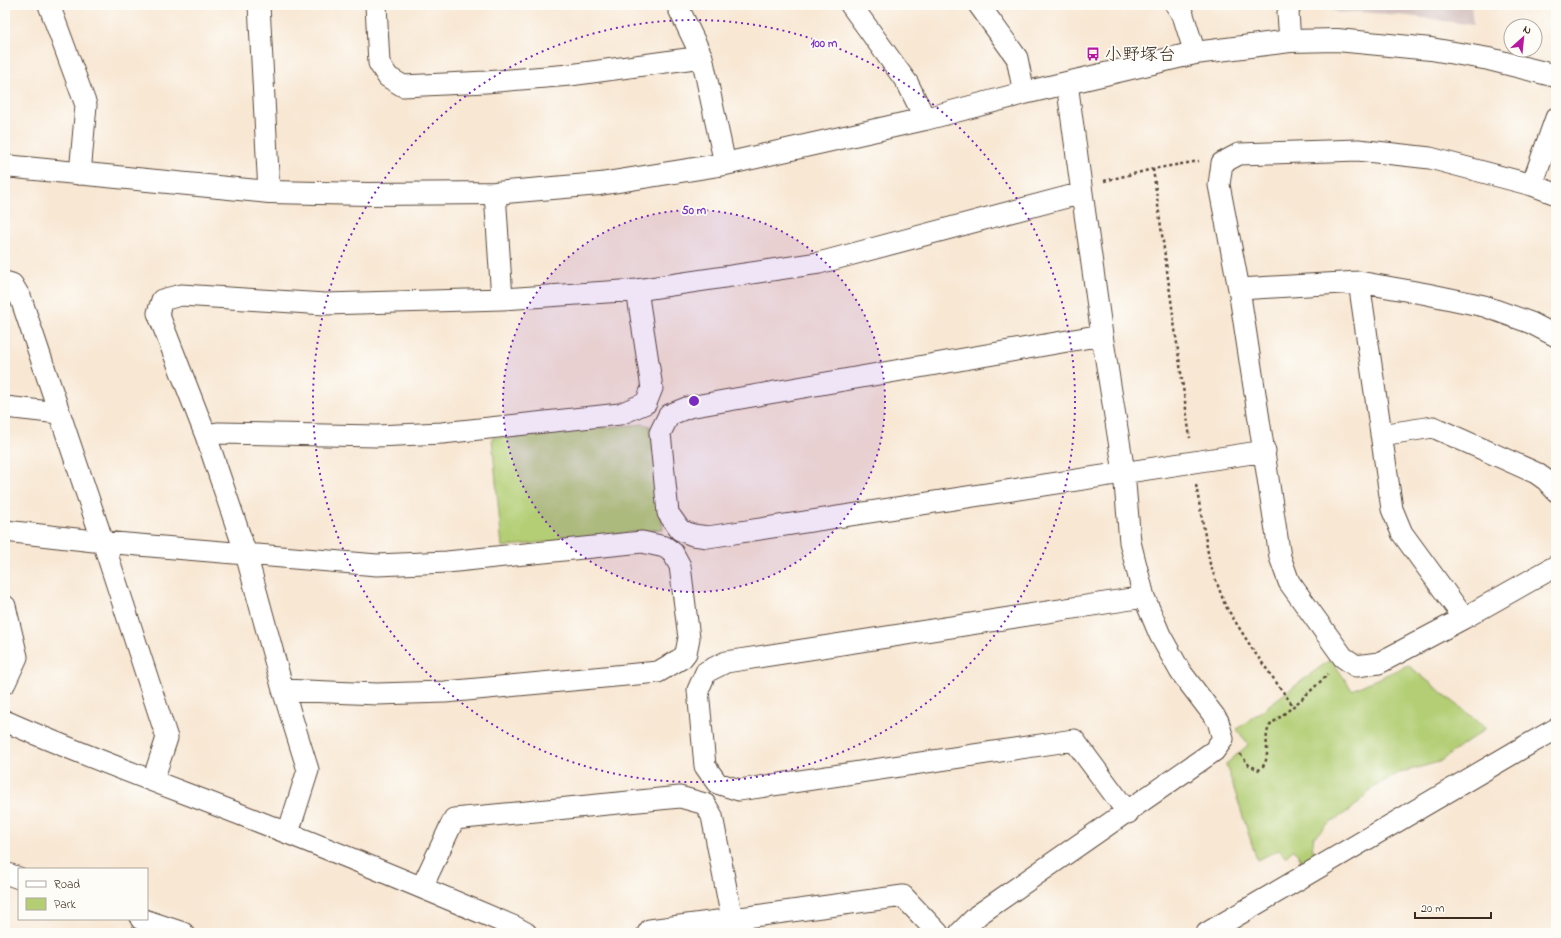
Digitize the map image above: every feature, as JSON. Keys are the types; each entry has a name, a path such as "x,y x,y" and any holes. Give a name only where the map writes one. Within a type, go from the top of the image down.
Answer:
{"street":[{"path":"49,5 86,105 80,174"},
{"path":"259,5 269,192"},
{"path":"376,5 379,63 388,77 403,86 486,82 570,75 702,57"},
{"path":"677,5 702,57 725,164"},
{"path":"851,5 908,84 925,119"},
{"path":"979,5 1017,58 1024,93"},
{"path":"1176,5 1183,15 1195,53"},
{"path":"1290,5 1288,13 1290,41"},
{"path":"5,166 269,192 368,194 495,192 600,184 725,164 925,119 1024,93 1195,53 1290,41 1337,40 1431,49 1489,58 1556,76"},
{"path":"960,933 978,915 1128,813 1214,752 1223,739 1218,721 1180,670 1160,635 1144,597 1130,542 1124,472 1102,335 1067,83"},
{"path":"1532,185 1556,118"},
{"path":"1556,194 1532,185 1430,158 1358,150 1239,154 1222,163 1219,185 1239,289 1265,451 1280,557 1290,582 1343,658 1356,666 1379,663 1464,618 1556,566"},
{"path":"495,192 502,299"},
{"path":"288,833 308,770 283,690 246,554 206,436 158,313 162,300 181,295 325,304 502,299 637,290 820,263 1082,193"},
{"path":"5,282 12,284 21,299 167,738 153,780"},
{"path":"1239,289 1359,282 1484,306 1531,323 1556,336"},
{"path":"1359,282 1392,509 1402,533 1464,618"},
{"path":"206,436 218,433 377,436 435,433 620,414 646,403 652,388 637,290"},
{"path":"1102,335 689,407 669,415 660,433 668,513 680,530 694,535 708,537 1265,451"},
{"path":"5,407 59,413"},
{"path":"1381,436 1432,427 1536,473 1546,480 1556,491"},
{"path":"5,530 103,542 378,565 447,562 642,542 665,547 673,553 680,566 689,638 686,653 682,658 658,672 445,692 377,694 283,690"},
{"path":"1128,813 1074,740 739,790 717,783 705,766 698,690 706,672 726,662 1144,597"},
{"path":"5,606 18,657 5,683"},
{"path":"5,721 56,743 422,887 526,933"},
{"path":"1207,933 1556,729"},
{"path":"422,887 454,819 680,797 705,804 712,816 732,919"},
{"path":"5,873 18,878"},
{"path":"648,933 650,930 903,896 938,933"},
{"path":"144,920 183,933"}],"path":[{"path":"1082,193 1096,183 1153,169 1210,159 1222,163"},
{"path":"1223,739 1249,766 1258,770 1267,760 1266,739 1269,726 1304,697 1337,666 1343,658"}],"shaded area":[{"path":"1322,5 1471,5 1473,25 1408,16 1359,12 1338,13"}],"green space":[{"path":"643,424 650,426 663,529 502,547 492,438"},
{"path":"1331,659 1352,690 1408,665 1486,728 1439,762 1399,773 1374,787 1354,807 1326,826 1314,837 1312,847 1318,858 1304,866 1298,855 1293,850 1285,857 1279,850 1257,860 1226,764 1248,745 1237,729"}],"place":[{"name":"小野塚台","path":"1093,54"}]}
